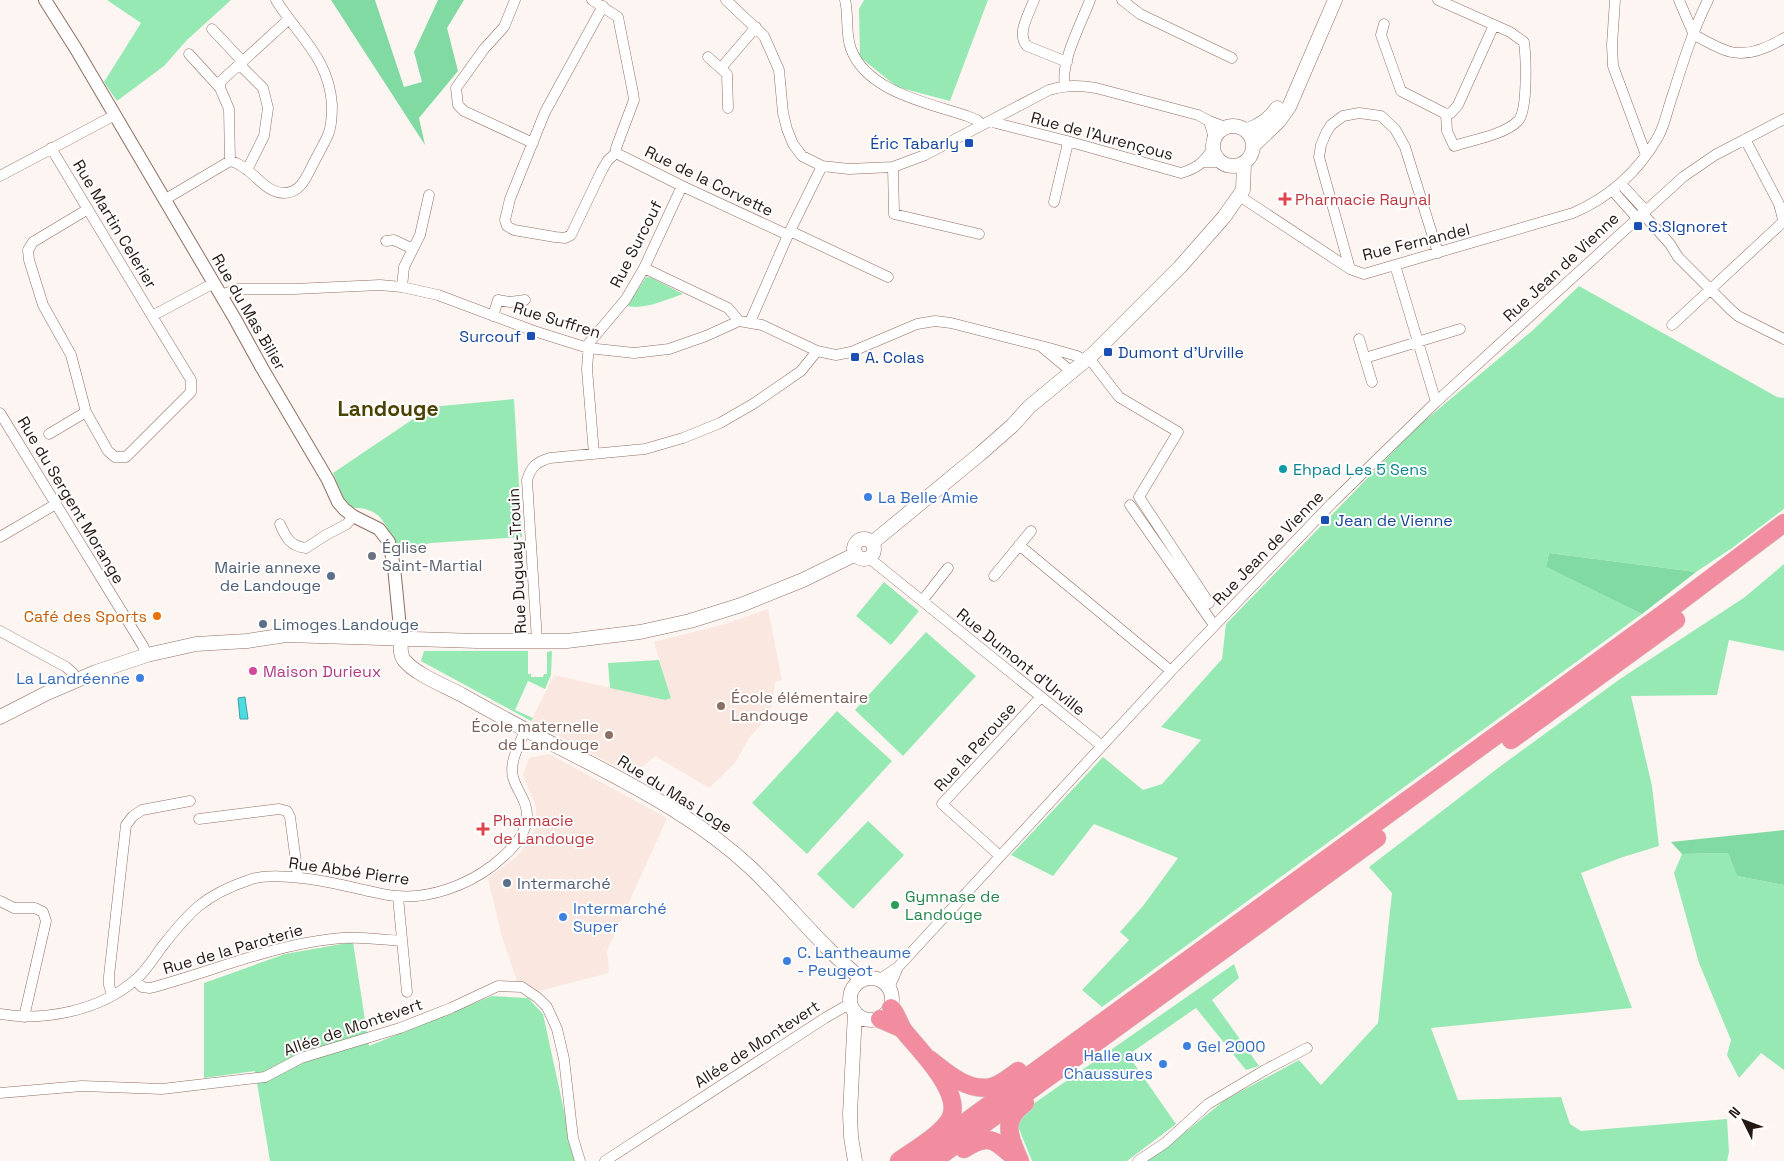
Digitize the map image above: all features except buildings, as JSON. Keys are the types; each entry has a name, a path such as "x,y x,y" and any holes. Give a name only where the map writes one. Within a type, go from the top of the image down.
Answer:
{"highway":[{"path":"912,1161 1678,603 1784,523"},
{"path":"933,1161 1628,655 1784,538"},
{"path":"881,1016 903,1029 929,1059 954,1104 950,1119 940,1131 899,1161"},
{"path":"929,1059 951,1076 966,1084 991,1087 1005,1080 1091,1024 1108,1018"},
{"path":"1019,1161 1010,1138 1009,1126 1012,1116 1021,1106 1050,1085 1070,1062"},
{"path":"947,1161 970,1145 988,1138 998,1143 1019,1161"}],"main road":[{"path":"1247,130 1259,125 1272,115 1281,102 1326,0"},
{"path":"1254,145 1279,121 1289,107 1335,0"},
{"path":"1224,164 1233,166 1244,163 1251,156 1254,145 1247,130 1236,126 1226,127 1221,130 1214,143 1216,158 1224,164 1234,179 1238,197"},
{"path":"0,716 47,692 96,672 147,655 196,644 247,641 275,636 537,642 567,641 640,632 690,621 758,598 862,556 874,549 872,543 980,454 1013,425 1029,407 1087,359 1180,267 1224,218 1243,190 1244,163"},
{"name":"Rue du Mas Loge","path":"401,638 402,656 406,662 427,676 640,791 721,842 772,889 841,963 863,980"},
{"name":"Rue du Mas Loge","path":"841,963 853,1002"},
{"path":"855,1032 881,1016 892,999 884,984 871,978 857,984 853,1002 855,1032 852,1043 850,1114 855,1161"},
{"path":"853,1002 863,1019 881,1016"}],"street":[{"name":"Rue du Mas Bilier","path":"45,0 214,283 328,480 338,502 344,510 378,529 389,542 394,567 401,638"},
{"path":"164,200 230,161 240,164 273,191 284,193 294,191 302,184 328,134 332,115 331,92 328,79 309,44 288,20 276,0"},
{"path":"515,0 504,27 484,49 456,88 456,97 458,105 464,111 532,143"},
{"path":"592,0 603,6 618,17 634,100 616,148 616,153 608,160 602,170 571,235 565,238 555,238 514,230 507,226 505,220 510,199 532,143 545,112 603,6"},
{"path":"726,0 764,36 779,70 783,113 793,144 802,156 822,166 849,169 893,167 925,156 1049,90 1065,85 1081,85 1096,88 1198,115 1226,127"},
{"name":"Rue de l'Aurençous","path":"845,0 847,31 851,49 861,67 877,81 892,90 987,123 1067,141 1181,174 1204,162 1214,143"},
{"path":"1034,0 1022,32 1022,41 1027,46 1067,62"},
{"path":"1065,85 1067,62 1090,0"},
{"path":"1122,0 1140,14 1232,58"},
{"path":"1438,0 1510,32 1524,42 1526,57 1524,104 1520,120 1506,129 1454,146 1447,131 1446,114"},
{"path":"1616,0 1612,45 1613,66 1646,155"},
{"path":"1679,0 1694,35 1730,52 1753,52 1768,48 1784,38"},
{"name":"Rue Fernandel","path":"1238,197 1244,199 1350,269 1364,274 1574,213 1590,206 1617,188 1646,155 1659,136 1686,54 1708,0"},
{"path":"220,88 220,82 288,20"},
{"path":"1384,24 1381,35 1402,91 1446,114"},
{"path":"1446,114 1450,113 1458,105 1494,25"},
{"path":"721,68 756,28"},
{"path":"212,29 263,88 268,108 264,136 247,170"},
{"path":"189,54 220,88 229,109 230,161"},
{"path":"708,57 727,74 728,108"},
{"path":"1350,269 1319,157 1321,144 1332,125 1343,116 1359,113 1372,113 1381,116 1394,129 1405,147 1438,253"},
{"path":"0,176 115,115"},
{"name":"Rue Jean de Vienne","path":"884,984 1171,671 1332,502 1436,402 1641,214 1698,165 1784,119"},
{"path":"1209,121 1214,143"},
{"path":"1672,326 1783,222 1778,204 1746,139"},
{"path":"1054,202 1067,141"},
{"name":"Rue Martin Celerier","path":"51,148 190,380 191,392 126,457 115,457 108,451 86,412"},
{"name":"Rue de la Corvette","path":"616,153 682,186 888,277"},
{"name":"Rue de l'Aurençous","path":"1204,162 1224,164"},
{"path":"744,321 822,166"},
{"path":"893,167 894,214 979,234"},
{"name":"Rue Surcouf","path":"588,348 594,336 626,299 644,268 682,186"},
{"path":"1617,188 1670,244 1678,257 1738,316 1784,338"},
{"path":"402,286 404,268 420,235 429,194"},
{"path":"49,434 86,412 71,355 43,305 28,260 28,250 33,242 88,208"},
{"path":"386,241 394,240 413,249"},
{"path":"1395,265 1436,402"},
{"path":"644,268 728,308 744,321 762,324 817,351 836,355 851,352 917,324 935,321 951,323 1087,359 1119,397 1178,432 1139,497 1209,603 1201,607"},
{"path":"152,316 214,283"},
{"name":"Rue Suffren","path":"220,295 238,289 402,286 438,295 588,348 634,353 669,348 744,321"},
{"name":"Rue Suffren","path":"493,316 498,300 510,302 525,300"},
{"path":"1365,358 1460,329"},
{"path":"1359,338 1372,382"},
{"path":"1041,346 1065,365 1071,373"},
{"path":"588,348 587,369 594,454"},
{"name":"Rue Duguay-Trouin","path":"537,642 527,480 530,469 539,462 550,458 645,448 683,438 720,423 753,404 801,371 817,351"},
{"name":"Rue du Sergent Morange","path":"0,413 147,655"},
{"path":"0,537 56,504"},
{"path":"1130,505 1214,626"},
{"path":"280,524 287,538 297,547 306,548 347,524 353,516"},
{"path":"994,576 1031,531"},
{"path":"1019,545 1171,671"},
{"name":"Rue Dumont d'Urville","path":"862,556 922,601 1040,698 1102,746"},
{"path":"922,601 948,568"},
{"path":"0,631 66,667 73,673 76,681"},
{"name":"Rue la Perouse","path":"1000,856 942,804 1040,698"},
{"name":"Rue Abbé Pierre","path":"0,1014 24,1017 45,1016 88,1006 112,995 135,980 187,915 205,900 229,887 252,879 286,876 321,880 398,896 419,896 442,891 475,878 494,864 524,834 528,823 528,813 513,776 516,752 525,730"},
{"path":"112,995 109,976 126,825 133,816 142,810 190,801"},
{"path":"199,819 279,808 287,811 290,817 298,878"},
{"path":"398,896 407,992"},
{"path":"0,901 14,908 35,908 43,912 46,920 24,1017"},
{"name":"Rue de la Paroterie","path":"135,980 142,987 150,988 248,957 332,939 358,937 377,940 401,940"},
{"name":"Allée de Montevert","path":"0,1093 82,1086 162,1089 265,1077 301,1058 400,1028 452,1008 498,986 522,987 547,1007 557,1029 564,1059 573,1138 580,1161"},
{"name":"Allée de Montevert","path":"605,1161 825,1018 853,1002"},
{"path":"1138,1161 1165,1143 1208,1104 1265,1070 1307,1048"}],"shaded area":[{"name":"École élémentaire Landouge","path":"768,609 782,680 775,682 770,714 749,738 735,763 709,788 655,756 632,775 531,721 554,675 665,700 671,698 654,642 725,624"},
{"path":"549,754 667,818 607,951 609,973 535,992 518,984 502,937 488,878 516,857 528,842 535,829 536,807 523,775 529,758"}],"green space":[{"path":"107,0 231,0 187,40 164,66 117,101 104,82 141,23"},
{"path":"331,0 375,0 404,87 422,82 414,52 438,0 464,0 447,28 458,71 419,118 425,145"},
{"path":"864,0 988,0 950,101 897,87 860,57 859,9"},
{"path":"646,277 652,278 683,294 648,306 627,306"},
{"path":"1579,286 1777,397 1784,398 1784,509 1696,572 1549,553 1546,567 1642,614 1102,1007 1082,990 1129,940 1120,932 1143,906 1178,858 1094,824 1053,876 1011,855 1103,757 1143,790 1162,784 1201,740 1161,727 1222,659 1226,624 1417,427 1533,330"},
{"path":"514,399 522,537 431,543 392,552 391,542 381,518 368,510 348,508 333,473 431,407"},
{"path":"1549,553 1696,572 1642,614 1546,567"},
{"path":"1784,564 1784,651 1729,640 1717,695 1631,696 1652,786 1659,846 1581,873 1632,1008 1431,1028 1458,1100 1561,1097 1570,1124 1581,1131 1727,1119 1729,1152 1727,1161 1146,1161 1225,1100 1299,1060 1321,1085 1378,1023 1392,893 1369,867 1502,765 1620,679 1745,597"},
{"path":"884,582 919,611 891,645 856,616"},
{"path":"926,632 976,676 903,756 855,710"},
{"path":"424,651 528,651 528,674 531,674 531,677 543,677 544,674 547,674 547,652 552,651 551,675 545,689 528,681 515,710 533,718 531,721 421,661"},
{"path":"659,660 671,698 665,700 610,688 608,663"},
{"path":"837,711 892,761 807,854 752,803"},
{"path":"868,821 904,855 853,909 817,874"},
{"path":"1784,830 1784,885 1737,876 1728,853 1682,854 1671,842"},
{"path":"1728,853 1737,876 1784,885 1784,1070 1761,1053 1739,1078 1727,1055 1731,1040 1699,963 1674,873 1682,854"},
{"path":"353,942 369,1046 492,996 528,998 543,1014 575,1161 270,1161 255,1071 204,1078 204,983 285,954"},
{"path":"1234,964 1239,978 1212,1000 1259,1066 1246,1070 1196,1008 1128,1055 1176,1124 1127,1161 1032,1161 1017,1124 1026,1109"}],"water":[{"path":"245,697 248,719 240,719 238,698"}],"place":[{"name":"Éric Tabarly","path":"969,143"},
{"name":"Pharmacie Raynal","path":"1285,199"},
{"name":"S.SIgnoret","path":"1638,226"},
{"name":"Surcouf","path":"531,336"},
{"name":"Dumont d'Urville","path":"1108,352"},
{"name":"A. Colas","path":"855,357"},
{"name":"Ehpad Les 5 Sens","path":"1283,469"},
{"name":"La Belle Amie","path":"868,497"},
{"name":"Jean de Vienne","path":"1325,520"},
{"name":"Église Saint-Martial","path":"372,556"},
{"name":"Mairie annexe de Landouge","path":"331,576"},
{"name":"Café des Sports","path":"157,616"},
{"name":"Limoges Landouge","path":"263,624"},
{"name":"Maison Durieux","path":"253,671"},
{"name":"La Landréenne","path":"140,678"},
{"name":"École élémentaire Landouge","path":"721,706"},
{"name":"École maternelle de Landouge","path":"609,735"},
{"name":"Pharmacie de Landouge","path":"483,829"},
{"name":"Intermarché","path":"507,883"},
{"name":"Gymnase de Landouge","path":"895,905"},
{"name":"Intermarché Super","path":"563,917"},
{"name":"C. Lantheaume - Peugeot","path":"787,961"},
{"name":"Gel 2000","path":"1187,1046"},
{"name":"Halle aux Chaussures","path":"1163,1064"}],"district":[{"name":"Landouge","path":"388,408"}]}
